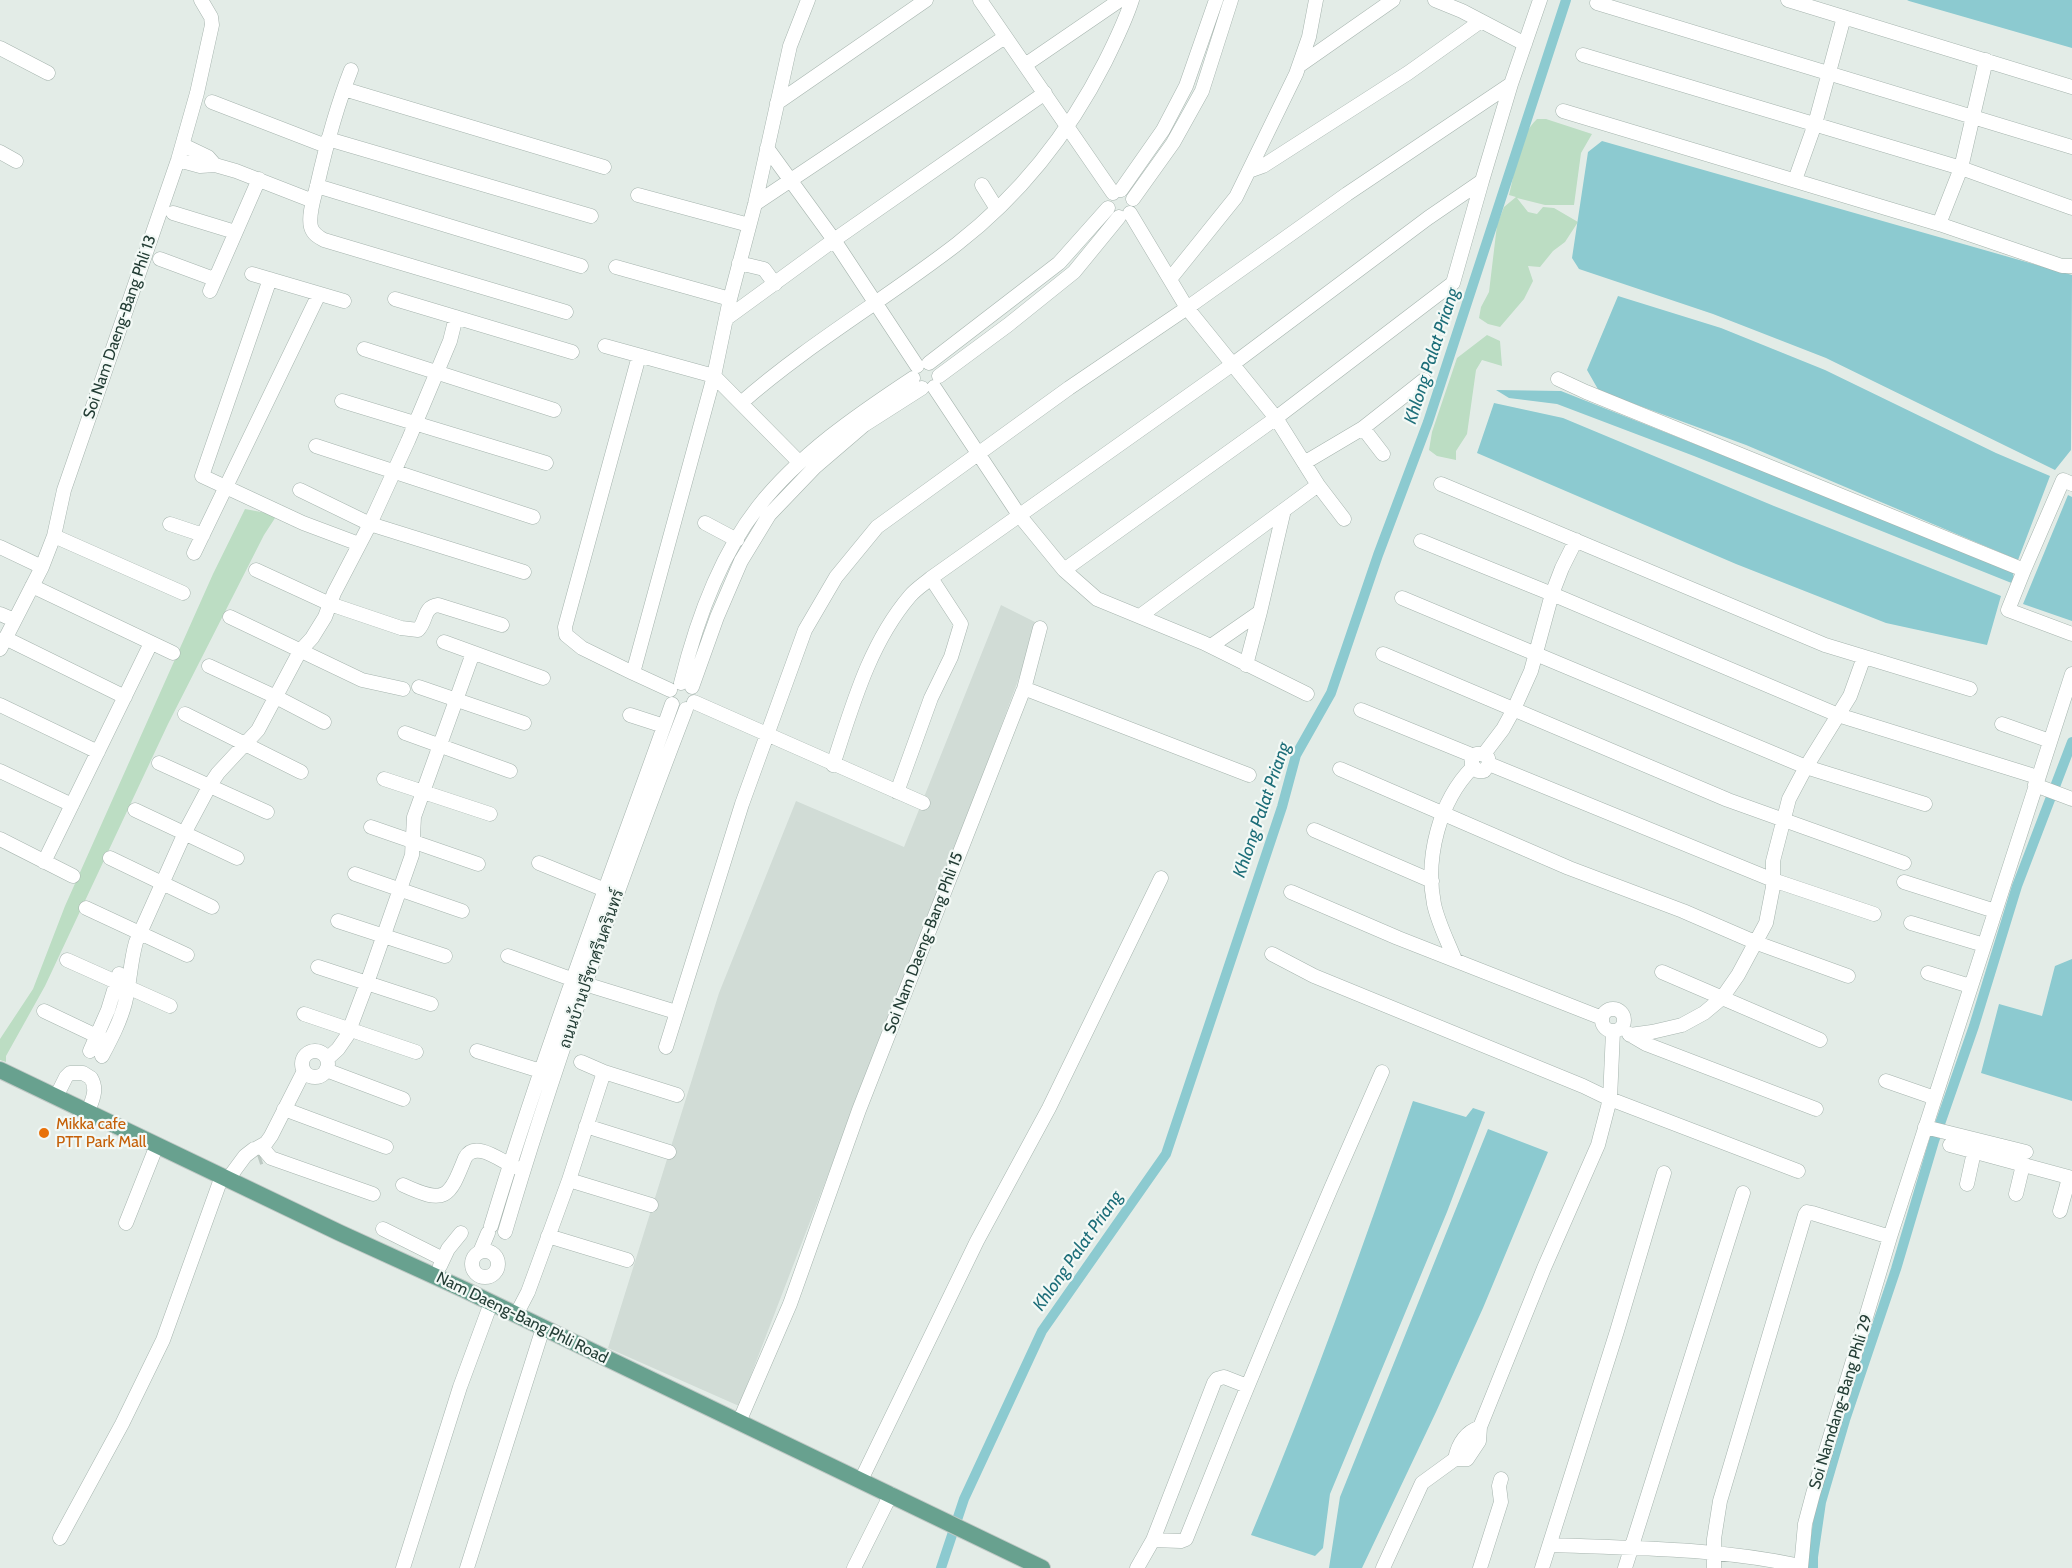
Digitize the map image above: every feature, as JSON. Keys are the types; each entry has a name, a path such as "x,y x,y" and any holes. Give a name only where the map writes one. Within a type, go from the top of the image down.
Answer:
{"main road":[{"name":"Nam Daeng-Bang Phli Road","path":"0,1070 436,1276 1042,1568"}],"street":[{"name":"Soi Nam Daeng-Bang Phli 13","path":"2,643 42,567 54,536 63,490 183,145 212,25 211,16 201,0"},
{"path":"633,673 714,376 790,46 808,0"},
{"path":"777,103 926,0"},
{"path":"1025,65 1120,0"},
{"path":"741,404 776,373 958,243 997,209 1034,171 1068,126 1093,86 1125,21 1132,0"},
{"name":"ถนนบ้านปรีชาศรีนครินทร์","path":"1119,213 1108,200 1163,130 1186,86 1216,0"},
{"name":"ถนนบ้านปรีชาศรีนครินทร์","path":"579,982 617,894 682,696 710,592 737,540 758,507 799,462 853,418 1008,325 1074,272 1119,213 1134,205 1133,199 1173,143 1202,91 1231,0"},
{"path":"1170,279 1236,197 1300,65 1309,37 1316,0"},
{"path":"1300,65 1393,0"},
{"path":"1435,0 1525,44"},
{"path":"1064,570 1276,418 1453,283 1511,84 1540,0"},
{"path":"1788,0 2072,87"},
{"path":"984,1 1005,38 1068,126 1117,191 1130,193 1133,199"},
{"path":"1597,3 2072,147"},
{"path":"1795,180 1815,124 1844,17"},
{"path":"1248,171 1263,166 1408,73 1481,21"},
{"path":"755,204 1005,38"},
{"path":"0,48 48,73"},
{"path":"1583,55 1960,168 2072,208"},
{"path":"1939,224 1960,168 1986,60"},
{"path":"351,70 327,142 313,201 311,228 316,235 324,240 566,312"},
{"path":"666,1047 742,804 805,630 836,577 877,526 1069,388 1187,308 1347,194 1511,84"},
{"path":"344,89 604,167"},
{"path":"727,318 834,240 1045,93"},
{"path":"212,102 327,142 591,216"},
{"path":"1563,111 1939,224 2062,266 2072,266"},
{"path":"183,145 208,157 215,165"},
{"path":"767,148 834,240 1019,515 1064,570 1097,599 1211,646 1307,694"},
{"path":"0,152 16,161"},
{"path":"178,160 200,166 215,165 259,179 313,201"},
{"path":"160,259 212,285 259,179"},
{"path":"833,765 851,710 878,641 910,595 1233,364 1428,218 1482,182"},
{"path":"982,185 997,209"},
{"path":"317,186 581,266"},
{"path":"638,195 749,225"},
{"path":"173,213 235,232"},
{"path":"1119,213 1170,279 1187,308 1276,418 1318,485 1344,519"},
{"path":"739,263 764,268 775,284"},
{"path":"616,267 730,299"},
{"path":"252,274 344,302"},
{"path":"270,279 202,476 303,523 359,544"},
{"path":"195,553 319,294"},
{"path":"395,299 572,352"},
{"path":"88,1112 94,1095 91,1064 96,1036 122,985 140,933 184,834 218,773 258,730 300,651 312,638 325,617 416,423 450,341 456,317"},
{"path":"605,346 714,376 799,462"},
{"path":"364,349 554,410"},
{"path":"639,356 565,627 566,635 582,648 633,673 833,765 923,803"},
{"name":"ถนนบ้านปรีชาศรีนครินทร์","path":"495,1255 504,1235 548,1074 579,982 604,889 664,726 682,696 741,561 769,515 814,467 926,376"},
{"path":"1558,379 2024,570"},
{"path":"1304,463 1363,428 1424,380"},
{"path":"342,401 546,463"},
{"path":"1363,428 1383,454"},
{"path":"316,446 533,517"},
{"path":"2072,484 2063,480 2008,610 2072,634"},
{"path":"1441,483 1825,645 1970,689"},
{"path":"1140,616 1318,485"},
{"path":"300,490 370,524 524,572"},
{"path":"1246,665 1284,510"},
{"path":"705,523 737,540"},
{"path":"170,524 203,535"},
{"path":"54,536 183,593"},
{"path":"1455,960 1434,904 1432,861 1436,838 1443,815 1461,779 1480,760 1503,729 1514,709 1531,671 1552,594 1576,540"},
{"path":"1421,541 1839,716 2033,780 2072,799"},
{"path":"0,547 42,567"},
{"path":"256,570 330,604 402,628 418,630 427,610 438,605 502,625"},
{"path":"897,792 931,698 951,657 961,624 931,578"},
{"path":"32,586 173,653"},
{"path":"1402,598 1806,767 1925,804"},
{"path":"1211,646 1260,612"},
{"path":"0,614 14,620"},
{"path":"230,617 369,682 403,689"},
{"name":"Soi Nam Daeng-Bang Phli 15","path":"739,1422 790,1304 867,1089 1024,689 1040,628"},
{"path":"444,642 543,678"},
{"path":"2,643 125,698"},
{"path":"44,862 151,643"},
{"path":"304,1071 315,1076 342,1044 350,1029 412,855 413,825 473,653"},
{"path":"1383,654 1783,821 1904,863"},
{"path":"1621,1032 1652,1032 1682,1025 1704,1013 1722,998 1738,975 1766,923 1773,880 1773,861 1789,799 1850,696 1864,657"},
{"path":"209,666 276,696 324,722"},
{"name":"Soi Namdang-Bang Phli 29","path":"1801,1567 1805,1524 1813,1494 1890,1237 1995,911 2033,780 2050,741 2072,675"},
{"path":"419,687 524,723"},
{"path":"1024,689 1250,775"},
{"path":"0,705 98,752"},
{"path":"1361,710 1773,880 1874,914"},
{"path":"184,714 301,772"},
{"path":"630,715 664,726"},
{"path":"2002,724 2050,741"},
{"path":"405,733 510,771"},
{"path":"159,763 267,812"},
{"path":"1340,769 1569,868 1683,911 1757,943 1848,976"},
{"path":"0,771 72,805"},
{"path":"384,779 490,814"},
{"path":"135,810 237,858"},
{"path":"371,827 478,864"},
{"path":"1314,830 1432,881"},
{"path":"0,839 73,876"},
{"path":"110,858 212,907"},
{"path":"539,863 617,894"},
{"path":"355,874 462,912"},
{"path":"861,1480 977,1241 1049,1107 1161,878"},
{"path":"1904,882 1995,911"},
{"path":"1291,892 1602,1018"},
{"path":"86,908 186,955"},
{"path":"338,921 445,956"},
{"path":"1911,923 1984,945"},
{"path":"1272,954 1314,976 1610,1099 1798,1171"},
{"path":"508,956 579,982 676,1012"},
{"path":"67,960 170,1006"},
{"path":"318,967 431,1004"},
{"path":"1662,972 1820,1040"},
{"path":"1928,973 1970,986"},
{"path":"56,1097 66,1077 91,1064 109,1043 121,1016 122,985"},
{"path":"1383,1568 1422,1483 1455,1459 1457,1448 1470,1431 1480,1427 1544,1268 1598,1144 1610,1099 1624,1022 1619,1011 1609,1010 1602,1018"},
{"path":"44,1011 109,1043"},
{"path":"304,1014 416,1052"},
{"path":"1602,1018 1605,1028 1621,1032 1646,1044 1816,1109"},
{"path":"60,1538 122,1424 163,1340 228,1179 245,1156 261,1150 304,1071 303,1059 311,1051 318,1051 326,1065 403,1099"},
{"path":"477,1051 548,1074"},
{"path":"581,1062 604,1072 677,1095"},
{"path":"516,1315 528,1292 569,1180 604,1072"},
{"path":"1153,1540 1181,1541 1186,1539 1317,1218 1382,1072"},
{"name":"ถนนบ้านปรีชาศรีนครินทร์","path":"480,1252 509,1165 548,1074"},
{"path":"1886,1081 1935,1098"},
{"path":"285,1109 386,1147"},
{"path":"586,1126 669,1152"},
{"path":"1925,1127 2025,1159 2071,1178 2060,1210"},
{"path":"126,1223 157,1145"},
{"path":"1950,1145 1974,1152 2025,1159"},
{"path":"261,1150 373,1194"},
{"path":"403,1185 429,1195 451,1190 465,1158 473,1150 480,1150 523,1171"},
{"path":"1966,1184 1974,1152"},
{"path":"2016,1194 2025,1159"},
{"path":"1542,1568 1614,1342 1664,1173"},
{"path":"569,1180 651,1204"},
{"path":"1625,1568 1743,1193"},
{"path":"1714,1568 1714,1539 1720,1501 1805,1215 1807,1212 1812,1212 1890,1237"},
{"path":"383,1229 443,1259"},
{"path":"436,1276 443,1259 461,1233"},
{"path":"548,1236 627,1260"},
{"path":"403,1568 486,1301 489,1277 498,1268 495,1255 489,1251 480,1252 473,1258 474,1270 465,1290"},
{"path":"474,1270 479,1275 489,1277"},
{"path":"467,1568 543,1328"},
{"path":"1137,1568 1153,1540 1214,1383 1224,1377 1247,1386"},
{"path":"1480,1568 1501,1502 1499,1486 1501,1479"},
{"path":"854,1568 891,1494"},
{"path":"1550,1545 1714,1551 1759,1557 1801,1567"}],"shaded area":[{"path":"1001,605 1039,624 952,858 739,1406 608,1348 719,993 796,801 904,847"}],"green space":[{"path":"1537,119 1546,119 1592,134 1581,153 1574,205 1545,205 1517,198 1528,212 1537,214 1543,207 1554,208 1578,222 1565,242 1553,251 1540,267 1528,266 1533,281 1524,299 1500,327 1488,324 1479,318 1481,307 1489,292 1497,225 1504,207 1516,197 1509,195 1518,155 1525,135"},
{"path":"1487,335 1500,341 1502,366 1482,360 1476,370 1467,434 1456,451 1456,460 1437,456 1429,450 1432,432 1457,358"},
{"path":"245,509 277,515 264,535 168,724 45,986 6,1056 6,1062 0,1060 0,1039 33,989 65,906 213,574"}],"water":[{"path":"1907,0 2072,0 2072,48 1909,1"},
{"path":"1602,141 2072,275 2071,450 2055,470 1826,358 1713,314 1579,269 1572,258 1588,152"},
{"path":"1618,296 1721,328 1825,370 1996,453 2050,476 2018,560 1746,445 1599,391 1587,370"},
{"path":"1496,390 1561,391 2013,570 2014,584 1694,456 1557,404 1509,398"},
{"path":"1494,403 1563,418 1774,506 2001,596 1987,645 1886,623 1736,564 1477,453"},
{"path":"2068,495 2072,497 2072,621 2023,604"},
{"path":"2072,959 2072,1101 1981,1073 1999,1004 2042,1016 2055,966"},
{"path":"1413,1101 1466,1117 1473,1108 1485,1112 1447,1212 1330,1494 1323,1548 1315,1556 1251,1535 1336,1320"},
{"path":"1488,1129 1548,1152 1483,1308 1362,1568 1329,1568 1340,1497"}],"waterway":[{"name":"Khlong Palat Priang","path":"941,1568 964,1499 1042,1331 1166,1154 1282,807 1296,755 1331,693 1378,555 1428,422 1566,0"},
{"path":"1813,1568 1821,1502 1845,1420 1896,1269 1934,1141 1974,1026 2017,886 2072,742"}],"place":[{"name":"Mikka cafe PTT Park Mall","path":"44,1133"}]}
